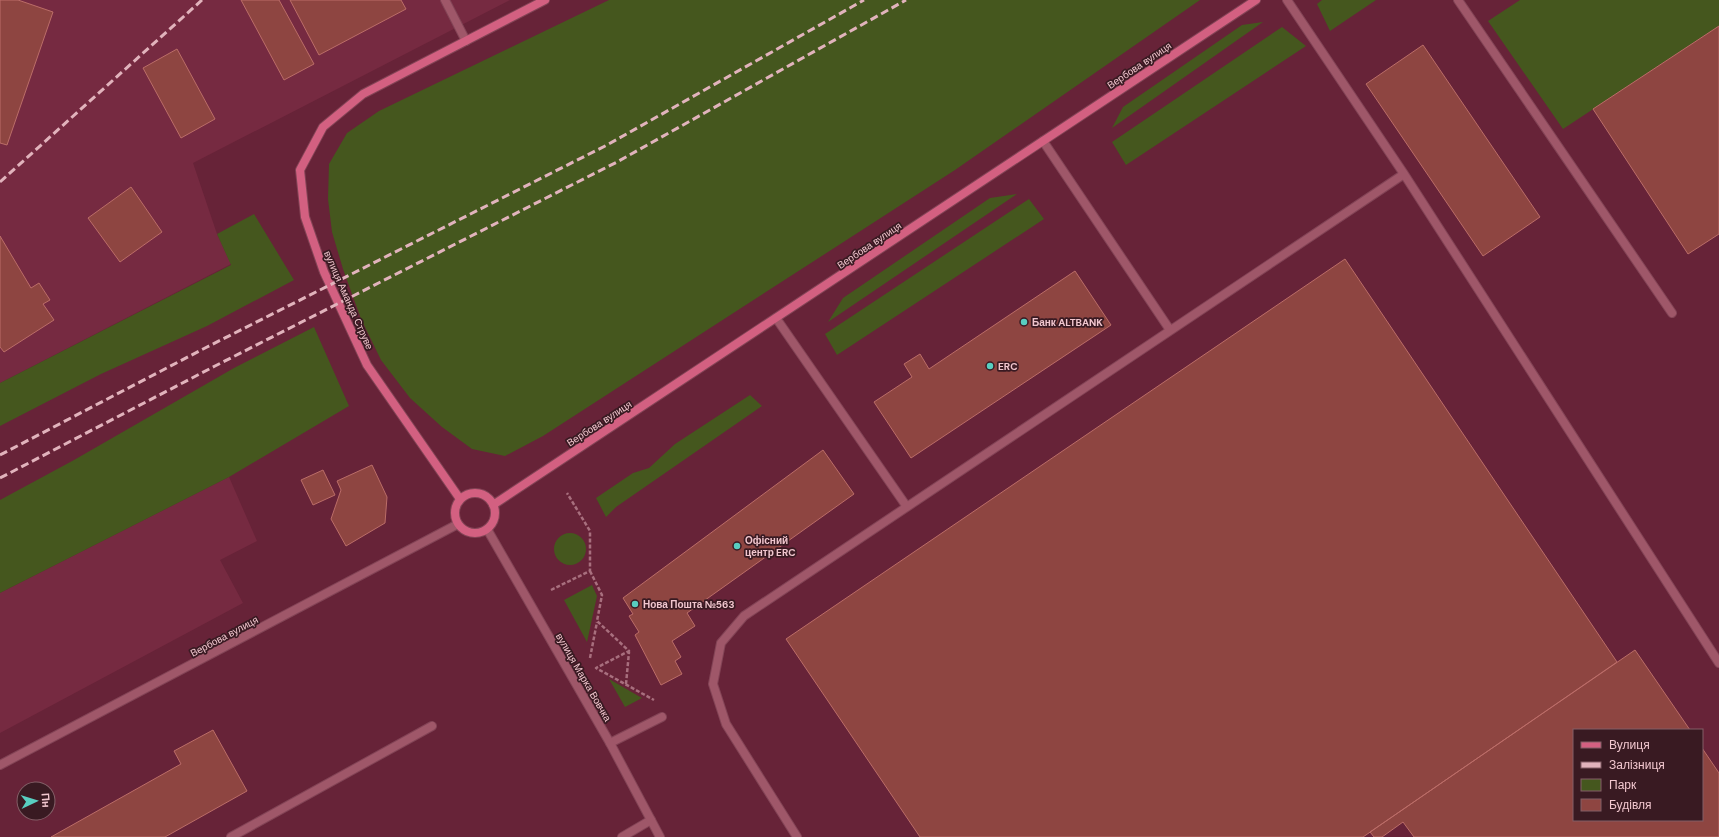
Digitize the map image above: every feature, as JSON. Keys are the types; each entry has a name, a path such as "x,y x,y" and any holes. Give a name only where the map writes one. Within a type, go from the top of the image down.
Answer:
{"main road":[{"name":"вулиця Аманда Струве","path":"460,499 367,365 324,272 305,217 300,170 323,127 363,94 545,0"},
{"name":"Вербова вулиця","path":"493,505 1256,0"},
{"path":"472,493 478,493 484,495 493,505 495,518 487,529 474,534 462,529 458,524 454,511 460,499 472,493"}],"street":[{"path":"445,0 466,41"},
{"path":"1287,0 1404,174 1719,663"},
{"path":"1458,0 1672,313"},
{"path":"1043,141 1170,330"},
{"path":"797,837 726,724 713,684 721,643 744,616 1404,174"},
{"path":"776,318 907,507"},
{"name":"Вербова вулиця","path":"0,765 458,524"},
{"name":"вулиця Марка Вовчка","path":"487,529 610,743 660,837"},
{"path":"610,743 662,717"},
{"path":"231,837 432,726"},
{"path":"622,837 651,820"}],"path":[{"path":"567,493 590,531 590,571 602,595 590,658"},
{"path":"551,590 590,571"},
{"path":"597,622 629,651"},
{"path":"629,651 596,668 654,700 648,703"},
{"path":"626,684 629,651"}],"shaded area":[{"path":"0,0 510,0 193,163 217,234 231,264 0,383"},
{"path":"229,477 257,541 220,560 243,603 0,733 0,593"}],"green space":[{"path":"609,0 1200,0 955,170 543,436 505,456 472,449 442,427 410,398 381,360 361,319 343,269 332,232 328,199 329,164 347,133 379,111"},
{"path":"1322,0 1376,0 1330,31 1317,4"},
{"path":"1520,0 1719,0 1719,26 1563,129 1488,21"},
{"path":"1263,22 1112,128 1123,107 1242,25"},
{"path":"1282,27 1306,46 1126,165 1112,142"},
{"path":"1017,194 828,322 843,298 990,198"},
{"path":"1029,199 1044,219 837,355 825,334"},
{"path":"254,214 294,280 207,326 101,374 0,426 0,383 231,265 217,234"},
{"path":"314,327 349,406 229,477 0,593 0,500 74,460 234,368"},
{"path":"750,395 762,406 616,507 606,517 596,498 633,473 649,468 675,444"},
{"path":"567,533 573,533 582,537 586,549 582,561 573,565 567,565 558,561 554,552 554,546 558,537"},
{"path":"592,585 597,596 587,642 564,600"},
{"path":"609,679 642,698 625,707"}],"building":[{"path":"0,0 18,0 53,12 7,145 0,143"},
{"path":"241,0 279,0 314,64 284,80"},
{"path":"290,0 401,0 406,9 319,55"},
{"path":"1719,26 1719,234 1688,254 1593,109"},
{"path":"1423,45 1540,217 1483,256 1366,84"},
{"path":"177,49 215,119 181,138 143,68"},
{"path":"131,187 162,232 120,262 88,218"},
{"path":"0,236 31,288 39,283 50,300 43,304 54,320 4,352 0,347"},
{"path":"1345,259 1617,662 1363,837 920,837 786,639"},
{"name":"ERC","path":"1075,271 1111,325 911,458 874,402 912,377 904,364 920,354 929,369"},
{"name":"Офісний центр ERC","path":"823,450 854,494 687,613 695,626 672,641 681,657 675,661 682,674 661,685 635,635 639,632 629,616 633,614 623,598"},
{"path":"372,465 387,497 385,523 346,546 331,519 341,490 337,481"},
{"path":"323,470 335,495 313,505 301,480"},
{"path":"1635,650 1689,729 1573,729 1573,821 1703,821 1703,749 1719,773 1719,837 1414,837 1403,822 1382,837 1374,837 1370,832"},
{"path":"213,730 247,791 165,837 51,837 181,764 174,751"}],"railway":[{"path":"0,182 202,0"},
{"path":"0,455 207,347 607,145 864,0"},
{"path":"0,478 215,366 617,162 906,0"}],"place":[{"name":"Банк ALTBANK","path":"1024,322"},
{"name":"ERC","path":"990,366"},
{"name":"Офісний центр ERC","path":"737,546"},
{"name":"Нова Пошта №563","path":"635,604"}]}
